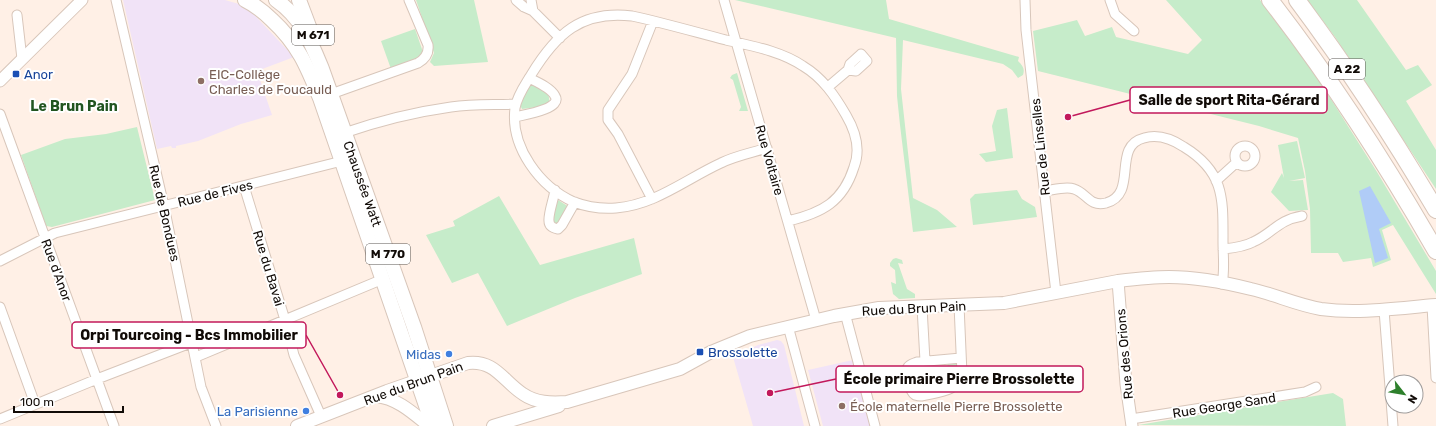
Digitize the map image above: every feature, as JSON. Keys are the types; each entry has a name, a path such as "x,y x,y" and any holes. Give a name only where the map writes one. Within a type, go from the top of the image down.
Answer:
{"highway":[{"name":"A 22","path":"1270,0 1309,51 1364,132 1436,251"},
{"name":"A 22","path":"1297,0 1337,55 1394,141 1436,210"}],"main road":[{"name":"Chaussée Watt","path":"245,0 254,5 267,16 294,44 326,96"},
{"name":"Chaussée Watt","path":"277,0 287,23 309,59 315,78 344,132 424,378"},
{"name":"Chaussée Watt","path":"277,0 298,20 310,40 322,69 326,96 342,162 383,279 424,378"},
{"name":"M 671","path":"299,0 313,35 322,69"},
{"name":"Rue du Brun Pain","path":"298,426 315,421 376,396 462,365 480,363 495,369 522,394 542,402 567,402 670,373 685,367 711,352 758,333 844,313 879,308 1004,303 1118,281 1169,277 1250,289 1316,308 1353,311 1434,306"},
{"name":"M 770","path":"424,378 434,422"},
{"path":"522,394 527,401 528,407 524,416"},
{"path":"376,396 391,399 434,422"},
{"path":"493,426 567,402"}],"street":[{"name":"Rue de Bondues","path":"116,0 164,206 203,393 216,426"},
{"path":"326,96 412,65 425,58 428,52 428,45 409,0"},
{"path":"516,0 524,8 533,11 560,38"},
{"path":"531,0 533,11"},
{"name":"Rue Voltaire","path":"724,0 816,320"},
{"name":"Rue de Linselles","path":"1025,0 1026,30 1056,293"},
{"path":"1110,0 1115,14 1134,31"},
{"path":"0,81 79,1"},
{"path":"766,148 722,162 652,200 625,207 593,207 575,202 555,190 534,169 526,158 519,139 515,117 516,104 529,78 545,55 560,38 582,21 599,16 620,14 653,21 736,42 795,61 815,74 828,87 838,101 853,129 857,148 857,160 846,185 832,202 822,210 811,215 788,221"},
{"path":"17,15 22,59"},
{"path":"652,200 618,134 608,120 607,113 635,68 653,21"},
{"path":"828,87 848,70"},
{"path":"515,117 550,108 556,101 553,94 529,78"},
{"path":"344,132 399,116 444,108 516,104"},
{"name":"Rue d'Anor","path":"0,114 114,426"},
{"path":"1044,191 1072,188 1076,189 1094,203 1102,203 1112,200 1119,193 1123,185 1126,156 1129,147 1136,141 1150,137 1168,138 1190,150 1204,162 1216,181 1223,203 1224,272 1222,284"},
{"name":"Rue de Fives","path":"0,262 55,233 342,162"},
{"path":"1216,181 1237,162"},
{"name":"Rue du Bavai","path":"244,186 315,421"},
{"path":"555,190 549,221 553,228 558,228 562,225 575,202"},
{"path":"1223,249 1242,246 1254,242 1284,221 1302,216"},
{"path":"196,357 383,279"},
{"name":"Rue des Orions","path":"1118,281 1126,384 1132,423"},
{"path":"959,305 962,374 961,378 954,387 950,389 918,396 912,391 907,374 907,370 912,364 925,361 961,358"},
{"path":"1434,306 1436,378"},
{"path":"0,307 35,404"},
{"path":"922,307 925,361"},
{"path":"1384,310 1393,426"},
{"path":"844,313 875,426"},
{"path":"788,326 815,426"},
{"path":"0,418 193,342"},
{"name":"Rue George Sand","path":"1132,423 1305,392 1316,387"}],"shaded area":[{"name":"EIC-Collège Charles de Foucauld","path":"123,0 225,0 246,6 294,57 257,71 272,115 241,124 198,141 176,146 176,148 172,148 171,146 157,149"},
{"path":"777,340 781,341 784,345 804,426 753,426 733,357 758,345"},
{"name":"École maternelle Pierre Brossolette","path":"853,360 872,426 823,426 808,370"}],"green space":[{"path":"416,0 474,0 488,62 434,66 430,62 434,53"},
{"path":"735,0 886,0 889,19 1019,57 1018,61 1024,71 1023,75 1018,78 1012,70 1003,64 903,40 901,89 913,198 937,210 957,227 913,232 897,96 896,38"},
{"path":"1166,0 1260,0 1315,74 1377,172 1436,271 1436,294 1393,225 1382,230 1391,260 1373,267 1371,258 1343,262 1338,253 1311,253 1310,209 1305,171 1298,138 1259,126 1038,71 1033,31 1077,20 1085,36 1112,27 1116,37 1188,54 1202,40"},
{"path":"1307,0 1357,0 1406,70 1418,65 1432,85 1406,101 1436,150 1436,189 1335,37"},
{"path":"415,29 423,52 416,60 391,69 381,41"},
{"path":"737,73 748,111 739,111 741,107 733,80 730,78 732,75"},
{"path":"534,84 547,93 549,102 545,106 522,109 520,105 528,86"},
{"path":"1007,108 1013,158 986,162 979,154 996,151 992,126 997,110"},
{"path":"137,127 155,200 52,227 46,226 21,155 65,139 106,134"},
{"path":"1297,141 1305,178 1289,181 1303,180 1308,210 1289,211 1271,192 1282,173 1284,178 1278,145"},
{"path":"1017,190 1022,199 1035,207 1037,217 973,225 970,199 975,194"},
{"path":"499,196 540,265 634,238 642,274 575,298 507,326 478,273 452,283 426,235 455,226 453,221"},
{"path":"558,200 569,207 559,225 552,224 556,201"},
{"path":"896,258 902,260 903,264 898,263 907,289 915,294 915,298 899,299 893,294 891,282 896,284 895,270 890,266 890,263"},
{"path":"947,362 955,362 958,365 958,376 949,386 948,384 925,389 926,392 920,393 915,390 911,375 913,367 922,365 922,371 948,368"},
{"path":"1333,393 1343,399 1346,426 1138,425"}],"water":[{"path":"1370,186 1391,223 1379,229 1388,258 1375,263 1359,191"}],"place":[{"name":"Anor","path":"16,74"},
{"name":"EIC-Collège Charles de Foucauld","path":"201,81"},
{"name":"Salle de sport Rita-Gérard","path":"1068,117"},
{"name":"Brossolette","path":"700,352"},
{"name":"Midas","path":"449,354"},
{"name":"École primaire Pierre Brossolette","path":"770,393"},
{"name":"Orpi Tourcoing - Bcs Immobilier","path":"340,395"},
{"name":"École maternelle Pierre Brossolette","path":"842,406"},
{"name":"La Parisienne","path":"306,411"}],"district":[{"name":"Le Brun Pain","path":"74,106"}]}
